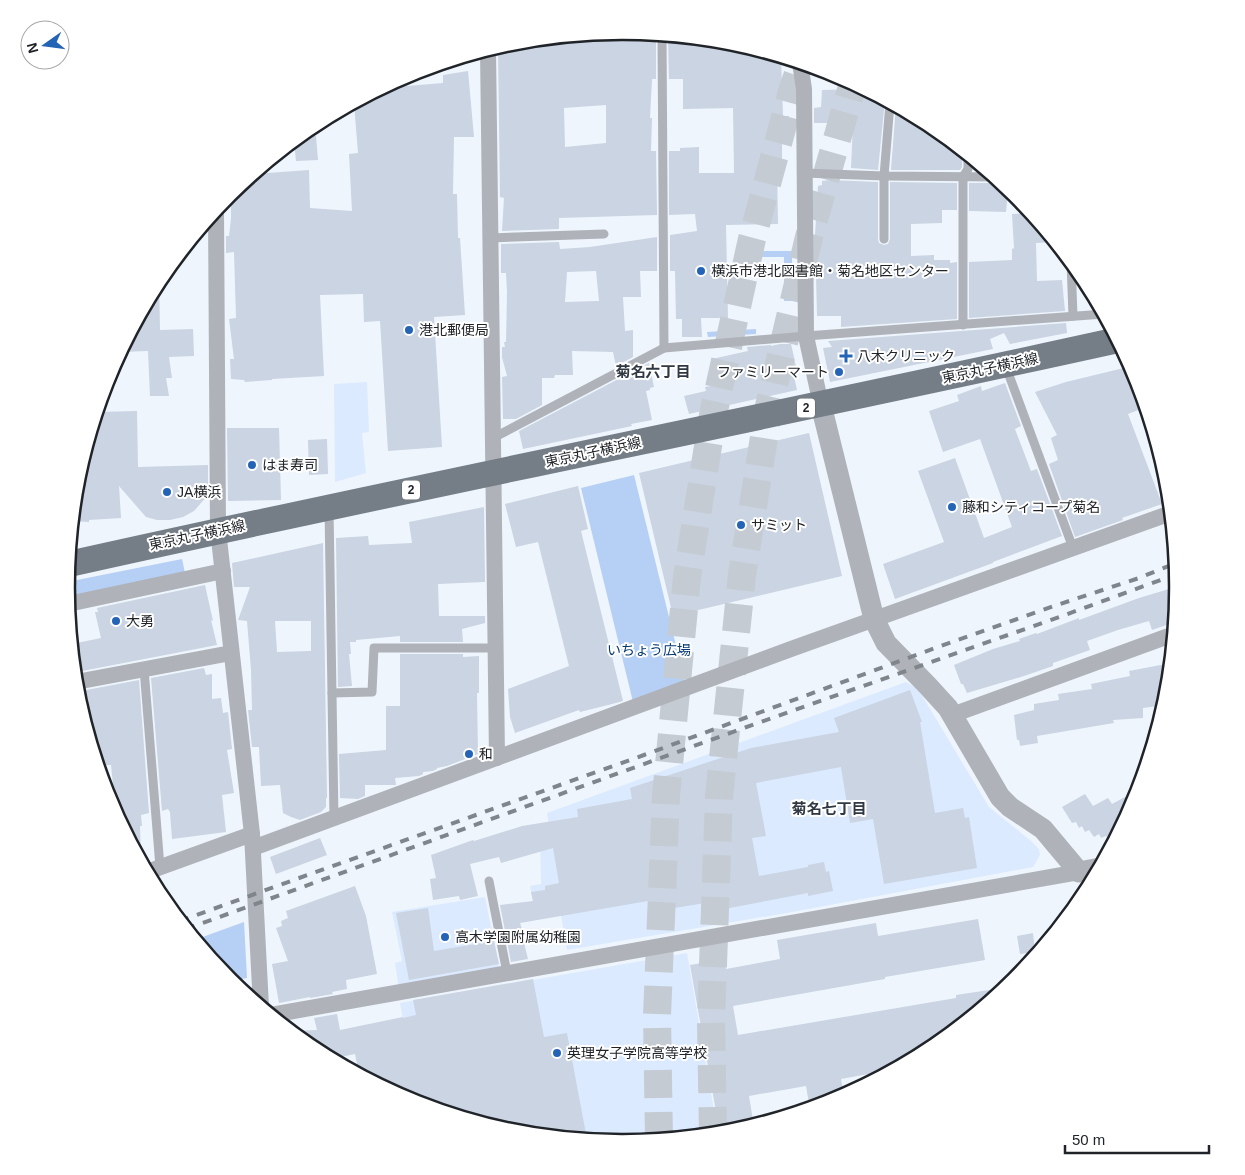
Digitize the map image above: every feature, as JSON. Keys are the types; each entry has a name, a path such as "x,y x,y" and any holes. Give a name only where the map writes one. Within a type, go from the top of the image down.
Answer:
{"main road":[{"name":"東京丸子横浜線","path":"76,562 218,530 821,405 1112,341"}],"street":[{"path":"488,57 497,758"},
{"path":"801,70 804,89 806,336 821,405 874,619 886,643 948,708 1000,797 1010,807 1043,829 1079,872"},
{"path":"216,221 218,530 253,841 261,998"},
{"path":"154,869 334,818 791,649 1165,515"},
{"path":"75,602 222,571"},
{"path":"952,715 1168,636"},
{"path":"84,681 232,653"},
{"path":"279,1014 1092,870"}],"lane":[{"path":"662,41 664,348"},
{"path":"884,239 884,176 889,109"},
{"path":"963,324 963,177 968,169 968,163"},
{"path":"804,173 984,177"},
{"path":"489,238 604,234"},
{"path":"1071,274 1073,316"},
{"path":"492,438 664,348 1097,314"},
{"path":"1006,365 1073,548"},
{"path":"329,507 334,818"},
{"path":"332,694 372,692 374,648 496,648"},
{"path":"144,669 154,869"},
{"path":"489,881 507,974"}],"shaded area":[{"path":"367,382 369,432 362,433 366,473 335,482 334,384"},
{"path":"906,682 918,689 989,807 1039,849 1040,855 1033,867 787,913 567,950 561,915 536,919 530,886 541,884 540,840 551,838 547,813"},
{"name":"高木学園附属幼稚園","path":"485,897 500,971 399,990 395,963 402,961 392,912"},
{"name":"英理女子学院高等学校","path":"687,953 717,1126 658,1134 587,1134 551,1130 481,1116 416,1094 400,1003"}],"green space":[{"path":"745,251 792,251 792,301 784,301 784,257 745,257"},
{"path":"756,329 756,334 708,337 707,332"},
{"name":"いちょう広場","path":"634,475 685,682 633,702 581,488"},
{"path":"182,559 185,573 75,596 75,580"},
{"path":"244,922 247,978 240,979 235,975 202,937"}],"building":[{"path":"587,41 656,41 656,79 652,79 650,118 652,118 651,151 656,151 657,215 559,218 559,229 502,231 504,198 500,197 498,55 551,45","holes":["606,105 606,143 565,147 564,108"]},
{"path":"668,42 729,51 781,64 783,116 789,116 788,137 782,137 782,163 777,163 778,224 726,225 728,318 701,318 702,337 682,337 682,319 676,319 675,271 670,271 670,235 697,231 695,214 669,215 669,151 680,151 680,148 699,147 699,173 734,173 733,108 683,109 683,79 669,79"},
{"path":"468,71 474,137 454,137 453,194 457,194 458,238 460,238 465,315 434,317 442,447 388,451 380,321 364,322 363,294 320,295 324,376 245,382 244,380 231,379 230,359 234,359 229,319 236,318 234,252 226,253 226,236 229,236 231,204 265,173 309,170 310,208 352,211 349,154 358,153 355,110 403,86 443,83 443,75"},
{"path":"849,89 884,107 878,170 851,168 853,123 814,123 814,108 821,107 822,90"},
{"path":"895,113 927,132 962,158 960,170 891,170"},
{"path":"312,136 316,136 318,160 296,161 295,149"},
{"path":"822,181 878,182 878,239 879,243 884,245 888,244 890,239 890,182 957,183 957,210 942,210 942,223 911,224 911,256 934,255 934,260 950,260 950,263 957,262 957,319 841,327 841,316 817,316 815,235 818,186 822,185"},
{"path":"969,183 991,183 1007,198 1006,212 969,211"},
{"path":"1022,213 1047,242 1036,243 1037,281 1062,280 1065,311 969,318 969,262 1012,260 1012,249 1014,248 1012,214"},
{"path":"657,237 657,271 640,271 641,297 623,297 625,331 633,330 633,357 616,366 613,352 572,351 573,375 555,375 554,378 542,378 542,405 516,419 503,419 502,377 507,376 502,357 502,347 505,347 504,342 506,342 507,292 506,273 501,273 501,244 559,242 560,249 590,247","holes":["596,271 599,301 565,302 567,272"]},
{"path":"159,296 160,330 193,329 194,356 169,357 172,378 166,378 169,396 150,396 148,351 128,352"},
{"path":"1066,323 1067,333 1010,344 1004,333 990,339 993,349 830,382 823,348 832,347 828,341"},
{"path":"791,344 797,371 793,372 797,390 689,414 684,396 706,391 705,387 717,385 712,359 748,351 747,347"},
{"path":"649,363 654,387 646,391 652,420 523,449 519,431"},
{"path":"1124,368 1140,409 1128,414 1162,504 1075,537 1049,464 1058,460 1051,438 1057,435 1035,392 1066,382"},
{"path":"1005,383 1021,426 1015,429 1031,471 1037,469 1062,536 895,599 883,564 944,542 918,471 955,458 984,538 1012,527 980,439 943,452 929,411 959,401 957,395 981,386 982,391"},
{"path":"137,411 138,467 208,465 208,495 194,511 183,517 170,520 157,520 146,517 119,486 121,518 79,521 86,481 104,412"},
{"path":"227,428 279,428 281,500 228,501"},
{"name":"サミット","path":"809,433 842,576 673,616 639,473"},
{"path":"327,439 328,474 309,475 308,440"},
{"path":"578,486 588,529 581,531 623,701 580,712 579,710 515,733 510,717 508,689 569,666 538,542 516,547 505,504"},
{"path":"484,507 485,582 438,584 439,616 485,616 485,623 462,629 463,642 400,642 400,636 350,642 351,654 349,654 352,686 338,687 336,538 368,536 369,545 412,543 409,522"},
{"path":"323,543 327,798 326,807 321,812 300,820 283,813 280,785 261,786 259,747 252,747 248,710 252,710 247,621 238,620 250,587 234,587 232,563","holes":["275,621 311,621 311,651 277,652"]},
{"path":"205,585 217,645 82,671 78,643 101,638 95,612 98,612 97,608"},
{"path":"1170,589 1169,624 1152,630 1149,621 1118,630 1087,641 1090,650 1053,663 1053,666 967,693 963,684 961,684 954,665 993,649 1020,641 1019,639"},
{"path":"400,654 463,654 463,657 479,656 479,693 477,693 478,754 433,771 423,772 419,776 395,778 396,785 365,785 365,796 358,799 340,798 339,754 386,750 386,706 400,706"},
{"path":"1164,664 1156,706 1143,708 1143,718 1113,720 1114,723 1037,736 1038,743 1020,746 1019,740 1017,740 1014,715 1034,710 1034,704 1059,700 1058,694 1092,689 1091,684 1130,676 1129,671"},
{"path":"204,668 206,675 212,674 212,699 221,698 223,713 228,712 232,749 227,750 234,793 222,795 226,832 172,839 170,812 168,809 162,811 151,678"},
{"path":"139,680 149,813 141,815 141,848 131,830 113,787 111,765 105,765 104,763 85,690"},
{"path":"910,690 922,722 920,722 935,813 963,808 965,818 969,817 977,868 884,884 873,819 850,823 841,767 756,783 766,836 752,838 759,876 808,867 808,865 824,862 826,872 829,871 833,891 808,896 808,893 719,910 717,901 650,912 648,901 520,923 526,942 524,943 528,959 511,962 500,905 533,901 531,892 545,890 545,886 559,883 553,848 501,863 499,857 470,864 478,896 460,900 459,896 433,900 430,879 436,878 431,855 473,840 522,826 578,817 577,809 632,799 630,788 751,748 839,732 834,718"},
{"path":"1085,794 1093,806 1108,798 1112,804 1129,795 1109,839 1106,836 1101,838 1099,834 1094,837 1089,830 1085,832 1082,826 1079,828 1076,822 1072,823 1062,807"},
{"path":"320,838 327,855 276,874 270,857"},
{"path":"355,886 366,916 377,974 346,980 347,989 332,992 333,994 279,1003 272,964 288,961 276,928 282,926 281,921 288,918 286,911"},
{"path":"428,908 434,951 494,941 499,964 409,980 396,913"},
{"path":"978,919 985,960 733,1006 738,1035 956,998 956,995 994,989 956,1022 927,1043 877,1072 841,1079 843,1089 809,1102 806,1086 749,1096 753,1119 719,1126 690,965 725,959 726,969 780,959 777,940 876,923 878,936"},
{"path":"1033,933 1035,947 1030,953 1020,954 1017,936"},
{"path":"533,979 544,1037 567,1033 586,1134 516,1124 447,1106 380,1079 358,1067 355,1054 341,1057 301,1031 317,1030 314,1018 337,1014 340,1030 416,1015 413,1000"}],"tunnel":[{"path":"659,1134 657,1016 666,796 687,577 713,415 752,239 800,70"},
{"path":"713,1127 711,1021 719,797 742,575 769,406 809,237 851,90"}],"railway":[{"path":"186,919 644,755 938,647 1139,578 1169,566"},
{"path":"193,927 1170,577"}],"place":[{"name":"横浜市港北図書館・菊名地区センター","path":"701,271"},
{"name":"港北郵便局","path":"409,330"},
{"name":"八木クリニック","path":"846,356"},
{"name":"ファミリーマート","path":"839,372"},
{"name":"はま寿司","path":"252,465"},
{"name":"JA横浜","path":"167,492"},
{"name":"藤和シティコープ菊名","path":"952,507"},
{"name":"サミット","path":"741,525"},
{"name":"大勇","path":"116,621"},
{"name":"和","path":"469,754"},
{"name":"高木学園附属幼稚園","path":"445,937"},
{"name":"英理女子学院高等学校","path":"557,1053"}],"district":[{"name":"菊名六丁目","path":"653,371"},
{"name":"菊名七丁目","path":"829,808"}]}
